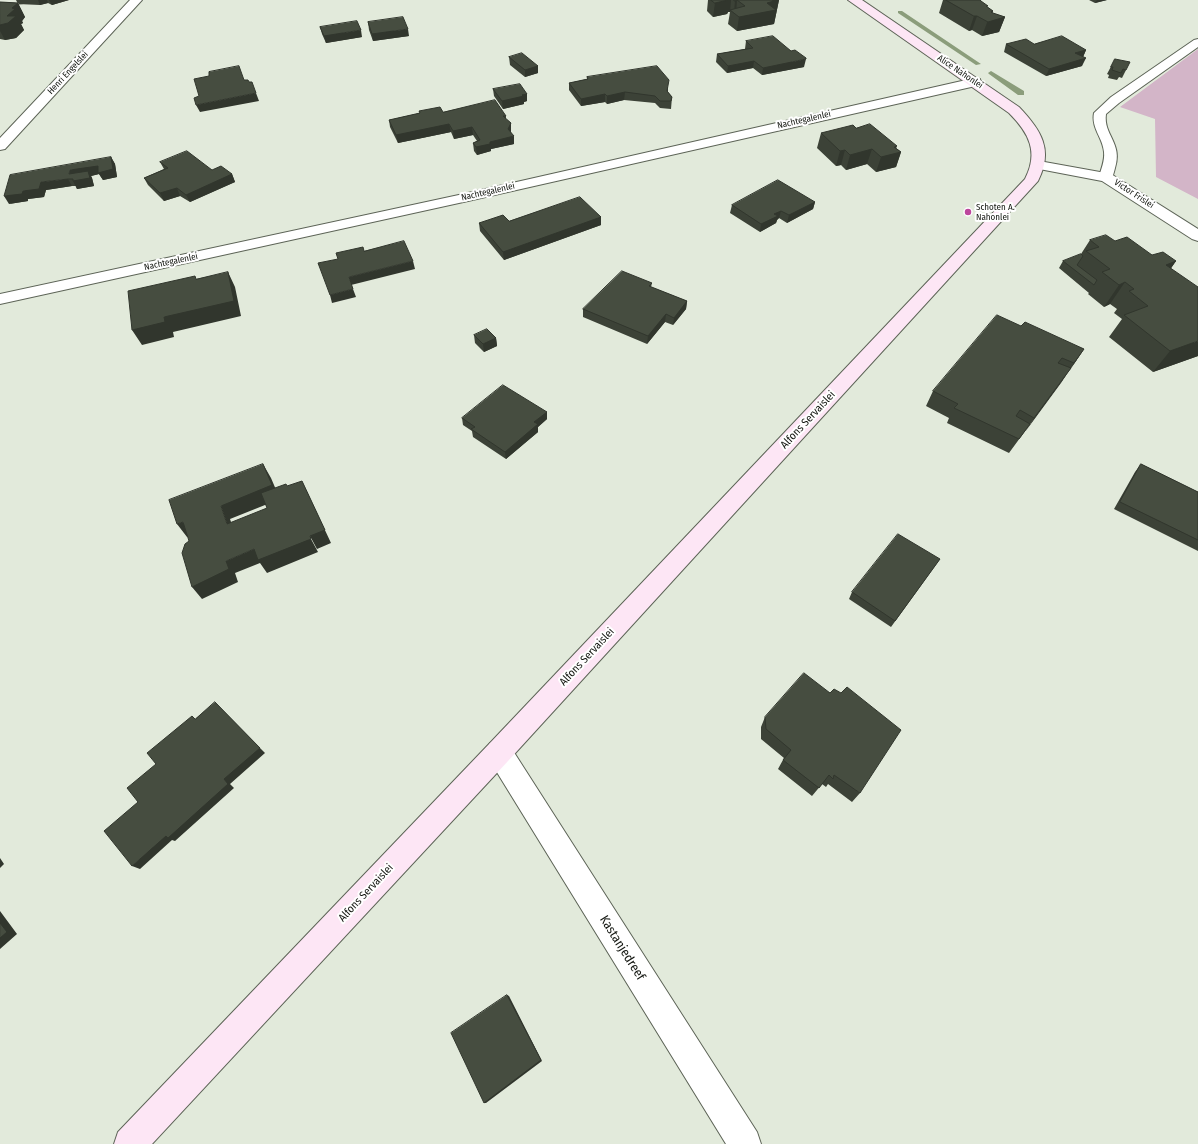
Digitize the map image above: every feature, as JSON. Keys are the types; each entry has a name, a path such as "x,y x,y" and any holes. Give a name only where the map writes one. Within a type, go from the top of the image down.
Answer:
{"street":[{"name":"Henri Engelslei","path":"0,146 136,0"},
{"name":"Alice Nahonlei","path":"854,0 1004,102 1022,117 1038,145 1040,156 1039,165"},
{"name":"Nachtegalenlei","path":"0,299 468,197 975,82"},
{"name":"Victor Frislei","path":"1039,165 1106,177 1198,236"},
{"name":"Alfons Servaislei","path":"130,1144 499,752 1031,181 1039,165"},
{"name":"Kastanjedreef","path":"499,752 745,1144"}],"lane":[{"path":"1106,177 1111,162 1111,151 1100,126 1100,113 1115,100 1198,42"}],"shaded area":[{"path":"1198,49 1198,199 1156,177 1155,119 1120,107"}],"building":[{"path":"711,0 728,0 715,3"},
{"path":"737,0 772,0 774,1 767,3 776,10 739,17 730,10 745,6"},
{"path":"946,0 980,0 993,11 991,12 1005,17 988,22"},
{"path":"0,2 18,3 12,8 15,9 7,16 16,16 8,23 0,25"},
{"path":"403,17 408,29 372,34 368,22"},
{"path":"357,21 361,30 324,36 320,27"},
{"path":"773,36 791,51 795,50 806,59 763,68 754,61 728,66 717,54 753,48 746,41"},
{"path":"1062,36 1086,50 1075,53 1086,58 1049,69 1006,44 1026,39 1034,44"},
{"path":"522,53 538,66 525,70 509,57"},
{"path":"1115,59 1130,62 1126,70 1123,69 1121,73 1112,70 1113,67 1111,67"},
{"path":"239,66 244,80 252,82 256,93 196,105 194,98 199,96 194,79 209,76 209,72"},
{"path":"657,66 669,80 667,91 672,97 671,101 660,101 655,96 625,92 581,99 569,83 588,79 587,77"},
{"path":"520,84 527,94 502,101 493,89"},
{"path":"495,100 506,116 503,116 511,123 508,129 514,136 476,147 473,143 480,140 472,127 453,131 449,124 396,135 389,120 420,113 419,111 440,107 443,112"},
{"path":"870,124 897,146 894,147 901,152 881,157 872,149 850,155 845,150 840,151 821,133 853,125 856,128"},
{"path":"187,151 212,170 221,166 232,174 186,195 177,188 160,193 144,178 168,168 160,162"},
{"path":"111,157 113,169 98,173 98,166 70,170 69,174 88,171 90,178 73,181 73,179 68,179 41,182 39,189 23,191 22,194 4,196 10,175"},
{"path":"778,180 815,202 789,215 781,211 774,214 778,216 761,224 732,205"},
{"path":"580,197 601,217 503,252 479,223 503,215 509,221"},
{"path":"1106,235 1115,241 1127,237 1152,255 1163,252 1176,261 1166,265 1198,287 1198,341 1170,351 1124,315 1148,306 1129,291 1134,289 1125,282 1119,285 1102,272 1110,269 1086,251 1099,247 1090,240"},
{"path":"404,241 413,261 349,277 353,289 330,295 318,263 338,259 336,253 363,247 364,251"},
{"path":"1081,254 1083,256 1077,265 1097,280 1094,285 1063,261"},
{"path":"622,271 652,283 649,286 687,301 674,318 666,314 648,336 583,309"},
{"path":"228,272 234,301 164,317 165,322 132,330 128,291 195,276 196,279"},
{"path":"997,315 1021,326 1025,322 1084,349 1074,363 1062,358 1058,363 1071,368 1034,418 1020,410 1016,416 1030,424 1019,439 954,408 958,404 933,391"},
{"path":"487,329 496,338 483,344 474,335"},
{"path":"503,385 547,412 534,422 538,424 505,452 471,429 475,427 462,418"},
{"path":"263,464 272,485 221,506 227,524 267,508 261,493 286,484 287,486 302,481 325,530 310,536 311,539 258,560 254,549 226,561 229,569 192,587 182,553 185,544 189,541 183,522 177,524 169,500"},
{"path":"1141,464 1198,492 1198,540 1120,502"},
{"path":"898,534 940,559 895,621 852,592"},
{"path":"804,673 830,693 834,689 841,693 847,687 901,730 860,793 834,775 833,779 829,775 819,788 783,760 791,750 766,729 765,717"},
{"path":"215,702 260,748 224,779 228,784 168,838 166,836 132,866 104,831 138,802 127,788 156,764 147,753 192,716 195,719"},
{"path":"0,923 7,932 0,938"},
{"path":"507,995 541,1060 484,1103 451,1033"}],"waterway":[{"path":"900,12 978,64"},
{"path":"991,73 1021,93"}],"place":[{"name":"Schoten A. Nahonlei","path":"968,212"}]}
